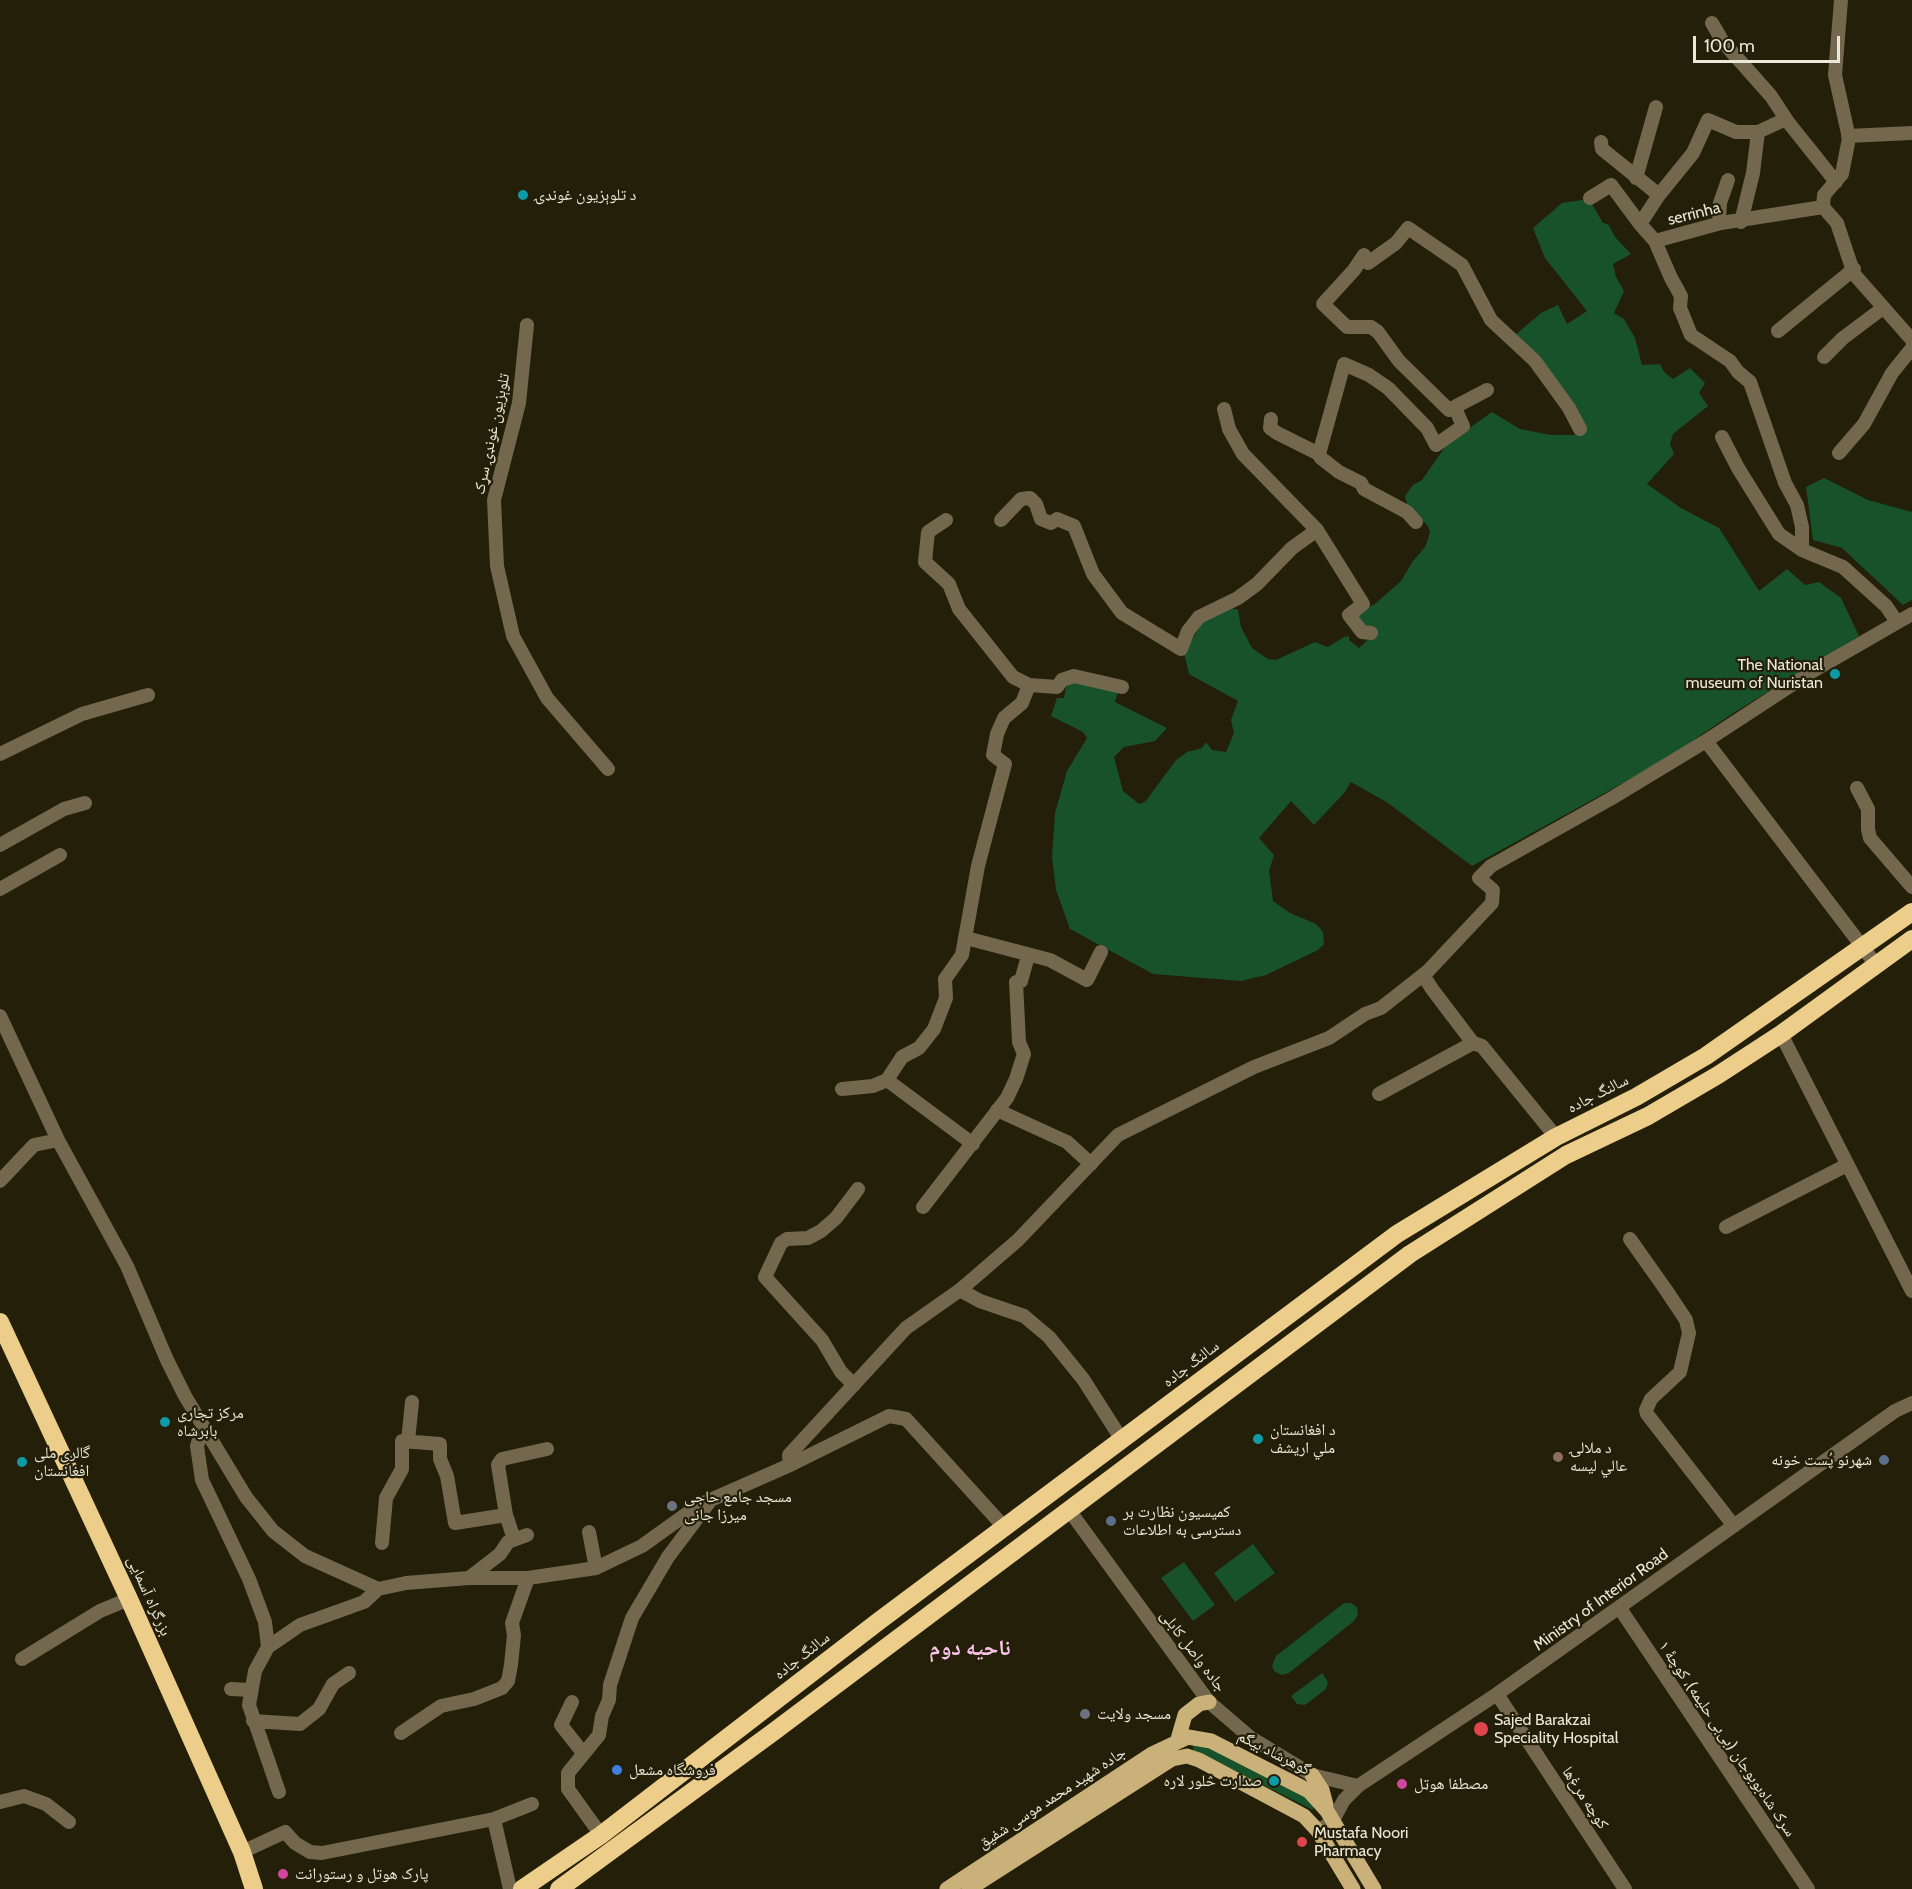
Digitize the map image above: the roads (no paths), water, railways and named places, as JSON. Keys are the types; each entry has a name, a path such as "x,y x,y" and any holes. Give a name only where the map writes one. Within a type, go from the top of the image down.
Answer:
{"highway":[{"name":"سالنگ جاده","path":"522,1889 601,1835 879,1621 1397,1234 1556,1137 1636,1097 1706,1056 1864,948 1912,912"},
{"path":"559,1889 1410,1254 1566,1155 1648,1116 1719,1075 1781,1034 1912,939"},
{"name":"بزرگراه آسمایی","path":"0,1322 129,1599 242,1852 254,1889"},
{"path":"1264,1334 1279,1353"}],"main road":[{"path":"1178,1739 1185,1715 1199,1704 1209,1702"},
{"name":"گوهرشاد بیگم","path":"1178,1739 1199,1738 1211,1741 1301,1786 1320,1801 1374,1889"},
{"name":"جاده شهید محمد موسی شفیق","path":"947,1889 1178,1739"},
{"name":"جاده شهید محمد موسی شفیق","path":"969,1889 1172,1759 1187,1756 1293,1808 1318,1831"},
{"path":"1312,1775 1322,1790 1330,1818"},
{"path":"1318,1831 1353,1889"}],"street":[{"path":"1841,0 1835,75 1848,136 1842,174 1824,195 1823,207 1837,223 1854,274 1912,340"},
{"path":"1712,23 1723,42 1771,96 1786,119 1836,182"},
{"path":"1636,177 1656,106"},
{"path":"1640,224 1659,195 1692,153 1708,120 1736,132 1758,132 1786,119"},
{"path":"1741,222 1753,173 1758,132"},
{"path":"1848,136 1912,134"},
{"path":"1601,142 1602,149 1659,195"},
{"path":"1721,223 1719,220 1720,203 1728,180"},
{"path":"1590,198 1611,185 1655,241"},
{"name":"serrinha","path":"1802,550 1802,527 1797,505 1785,483 1750,382 1730,361 1691,335 1680,308 1681,296 1655,241 1721,223 1741,222 1823,207"},
{"path":"1449,410 1400,361 1378,332 1371,327 1347,327 1323,304 1364,255 1368,263 1396,243 1408,228 1462,266 1491,320 1535,361 1569,408 1580,429"},
{"path":"1778,331 1854,269"},
{"path":"1824,357 1843,338 1883,308"},
{"name":"تلوېزيون غونډۍ سړک","path":"527,325 519,403 494,500 497,566 513,636 547,698 608,769"},
{"path":"1839,453 1864,424 1892,373 1912,348"},
{"path":"1319,454 1344,364 1358,369 1388,388 1427,428 1436,445 1463,426 1455,408 1449,410"},
{"path":"1449,410 1487,390"},
{"path":"1224,409 1229,429 1243,454 1317,530 1363,604 1349,615 1362,632 1371,633"},
{"path":"1271,419 1270,428 1319,454 1339,472 1361,483 1364,489 1407,512 1416,522"},
{"path":"1722,437 1779,534 1802,550 1850,572 1887,606 1898,622"},
{"path":"1001,520 1021,499 1030,498 1036,504 1041,519 1051,523 1057,519 1074,526 1093,574 1122,613 1180,649 1188,631 1199,617 1238,598 1257,584 1292,548 1317,530"},
{"path":"946,520 928,532 925,562 949,584 959,609 1013,677 1029,685 1057,687 1062,680 1074,676 1122,687"},
{"path":"790,1465 789,1455 906,1328 960,1290 1018,1240 1118,1135 1254,1067 1329,1038 1365,1014 1382,1008 1428,971 1492,903 1493,890 1479,878 1491,866 1706,741 1813,671 1912,614"},
{"path":"842,1089 873,1086 887,1080 902,1057 919,1048 934,1029 946,998 945,979 962,955 978,866 1005,764 993,755 997,734 1004,718 1022,704 1029,685"},
{"path":"0,754 82,714 148,695"},
{"path":"1706,741 1876,966"},
{"path":"1857,788 1868,809 1870,838 1912,887"},
{"path":"0,845 64,809 85,803"},
{"path":"0,889 60,855"},
{"path":"966,938 1050,960 1087,980 1101,952"},
{"path":"923,1207 1007,1098 1024,1054 1019,1042 1016,982 1021,981 1028,956"},
{"path":"1428,971 1423,975 1432,989 1473,1042 1482,1046 1556,1137"},
{"path":"0,1016 58,1140 122,1256 176,1378 246,1497 286,1543 305,1556 378,1589"},
{"path":"1781,1034 1912,1291"},
{"path":"1379,1094 1473,1042"},
{"path":"887,1080 973,1143"},
{"path":"998,1110 1067,1142 1091,1164"},
{"path":"0,1181 34,1145 58,1140"},
{"path":"1726,1227 1847,1165"},
{"path":"854,1385 841,1372 822,1340 765,1277 781,1243 788,1239 808,1238 821,1232 836,1218 858,1189"},
{"path":"1630,1239 1686,1320 1689,1333 1680,1372 1652,1399 1647,1406 1647,1414 1734,1526"},
{"path":"960,1290 980,1301 1023,1316 1049,1337 1083,1379 1122,1440"},
{"path":"408,1441 412,1402"},
{"name":"Ministry of Interior Road","path":"1318,1831 1358,1786 1497,1694 1895,1412 1912,1403"},
{"path":"279,1792 249,1706 255,1671 268,1647 300,1625 364,1602 378,1589 406,1583 469,1578 528,1578 596,1568 642,1546 679,1517 711,1500 790,1465 889,1416 906,1419 1005,1528"},
{"path":"203,1427 197,1446 202,1480 249,1579 265,1622 268,1647"},
{"path":"382,1543 386,1498 402,1469 400,1442 440,1444 440,1459 447,1476 455,1523 506,1515"},
{"path":"469,1578 521,1537 506,1515 499,1462 547,1449"},
{"path":"601,1835 586,1818 566,1784 568,1773 599,1734 602,1716 609,1700 610,1685 632,1618 668,1557 711,1500"},
{"name":"جاده واصل کابلی","path":"1069,1510 1209,1702 1251,1738 1312,1775 1358,1786"},
{"path":"589,1532 596,1568"},
{"path":"401,1733 441,1706 474,1699 502,1688 508,1681 514,1635 512,1623 528,1578"},
{"path":"22,1659 100,1611 129,1599"},
{"name":"سرک شاه‌بوبوجان (بی‌بی حلیمه)، کوچۀ ۱","path":"1619,1607 1808,1889"},
{"path":"253,1721 300,1724 319,1709 333,1684 349,1673"},
{"path":"231,1689 250,1690"},
{"name":"کوچه مرغ‌ها","path":"1497,1694 1625,1889"},
{"path":"572,1702 561,1725 583,1753"},
{"path":"0,1802 24,1796 46,1804 69,1822"},
{"path":"242,1852 285,1832 295,1843 310,1852 322,1853 494,1819 532,1804"},
{"path":"494,1819 510,1889"}],"place":[{"name":"د تلوېزیون غونډۍ","path":"523,195"},
{"name":"The National museum of Nuristan","path":"1835,674"},
{"name":"مرکز تجاری بابرشاه","path":"165,1422"},
{"name":"د افغانستان ملي اریشف","path":"1258,1439"},
{"name":"د ملالۍ عالي لیسه","path":"1558,1457"},
{"name":"شهرنو پُست خونه","path":"1884,1460"},
{"name":"گالری ملی افغانستان","path":"22,1462"},
{"name":"مسجد جامع حاجی میرزا جانی","path":"672,1506"},
{"name":"کمیسیون نظارت بر دسترسی به اطلاعات","path":"1111,1521"},
{"name":"مسجد ولایت","path":"1085,1714"},
{"name":"Sajed Barakzai Speciality Hospital","path":"1481,1729"},
{"name":"فروشگاه مشعل","path":"617,1770"},
{"name":"صدارت څلور لاره","path":"1274,1781"},
{"name":"مصطفا هوټل","path":"1402,1784"},
{"name":"Mustafa Noori Pharmacy","path":"1302,1842"},
{"name":"پارک هوتل و رستورانت","path":"283,1874"}],"district":[{"name":"ناحیه دوم","path":"970,1649"}]}
